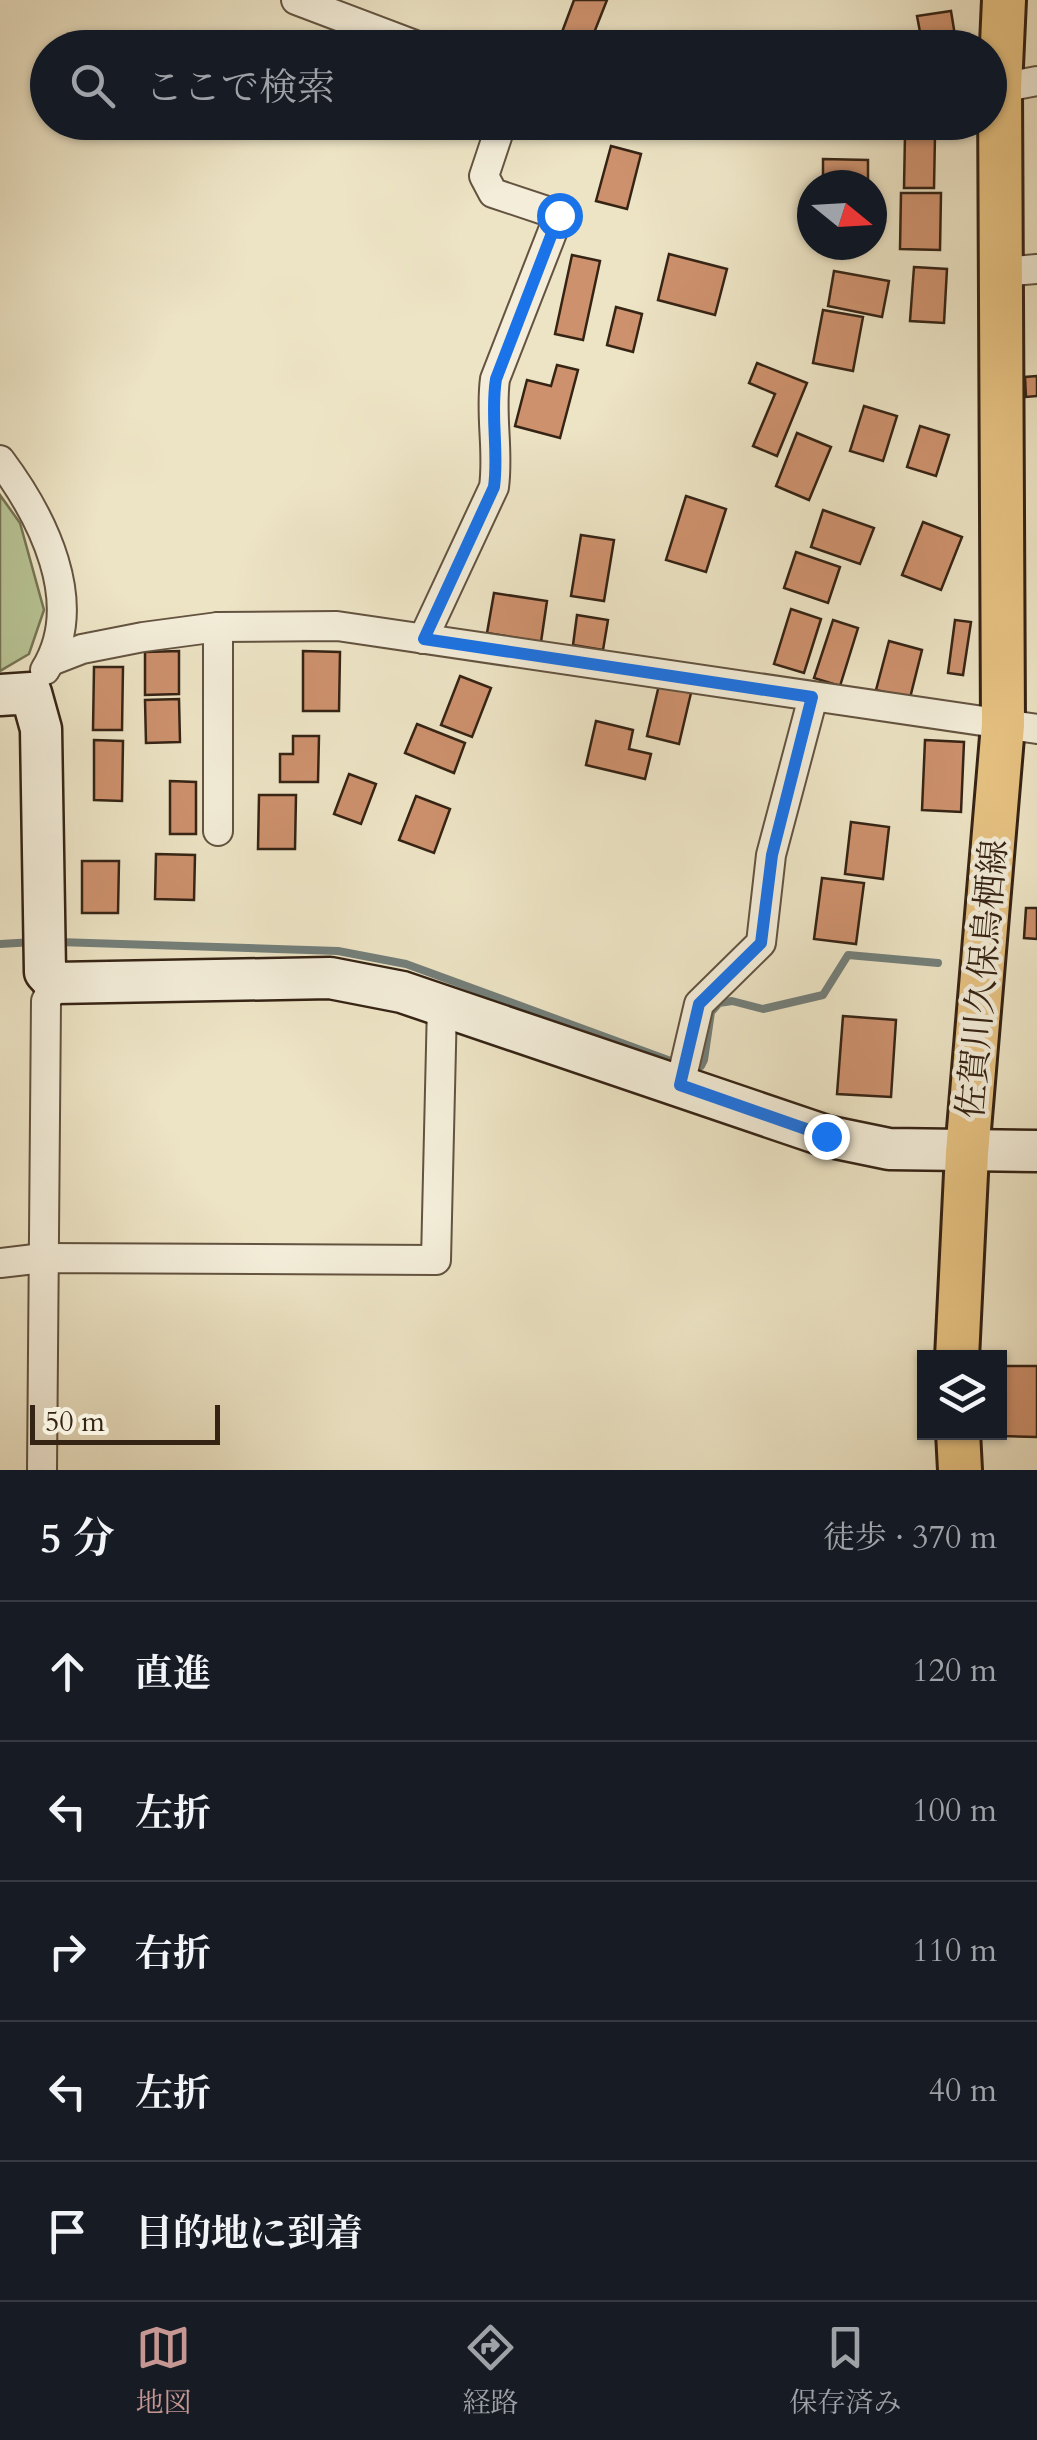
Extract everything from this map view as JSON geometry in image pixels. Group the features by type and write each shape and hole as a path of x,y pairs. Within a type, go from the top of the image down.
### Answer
{"main road":[{"name":"佐賀川久保鳥栖線","path":"1004,0 1006,30"},
{"name":"佐賀川久保鳥栖線","path":"957,1350 967,1152 1020,727 1019,270 1007,52"},
{"path":"958,1440 960,1470"}],"street":[{"path":"296,0 375,30"},
{"path":"424,639 494,487 498,462 492,399 496,379 559,215 493,194 484,176 496,140"},
{"path":"0,460 27,496 52,553 62,608 59,640 27,683"},
{"path":"27,683 82,650 143,637 218,627 337,626 1020,727"},
{"path":"218,627 218,831"},
{"path":"27,683 41,728 48,956 42,1470"},
{"path":"683,1071 699,1004 761,943 772,855 812,697"},
{"path":"48,956 330,978 402,992 683,1071 826,1136 889,1149 1037,1151"},
{"path":"0,1263 43,1258 436,1260 442,1005"}],"green space":[{"path":"0,495 20,523 44,610 29,654 0,671"}],"building":[{"path":"574,0 607,0 595,30 563,30"},
{"path":"951,11 954,30 920,30 917,16"},
{"path":"905,140 935,140 934,188 904,188"},
{"path":"611,146 641,154 627,209 596,201"},
{"path":"823,159 868,160 868,170 823,170"},
{"path":"901,193 941,193 940,250 900,249"},
{"path":"669,254 727,269 715,315 658,300"},
{"path":"572,255 600,261 583,340 555,334"},
{"path":"914,267 947,269 944,323 910,321"},
{"path":"834,271 889,281 882,317 828,306"},
{"path":"616,307 642,314 633,352 607,345"},
{"path":"823,310 863,317 853,371 813,363"},
{"path":"757,363 807,383 777,456 753,446 775,394 749,383"},
{"path":"557,365 578,370 560,438 515,426 527,380 551,386"},
{"path":"1037,376 1037,396 1026,397 1025,377"},
{"path":"864,406 897,416 883,461 850,451"},
{"path":"920,426 949,435 936,476 907,467"},
{"path":"797,433 831,447 809,500 776,486"},
{"path":"686,496 726,509 706,572 666,560"},
{"path":"823,510 874,528 860,564 811,547"},
{"path":"923,522 962,537 941,590 902,575"},
{"path":"581,535 614,540 604,601 571,596"},
{"path":"796,552 840,567 828,603 784,588"},
{"path":"494,593 547,601 541,642 487,633"},
{"path":"791,609 821,619 804,673 774,664"},
{"path":"577,615 608,620 603,650 573,645"},
{"path":"833,620 858,628 840,686 814,678"},
{"path":"955,620 971,622 963,675 948,673"},
{"path":"889,641 922,650 910,698 876,690"},
{"path":"179,651 179,694 145,695 145,652"},
{"path":"303,651 340,652 339,711 303,711"},
{"path":"94,667 123,667 122,730 93,730"},
{"path":"460,676 491,688 472,737 441,725"},
{"path":"659,685 691,693 679,744 647,736"},
{"path":"179,699 180,742 146,743 145,700"},
{"path":"596,721 633,730 629,749 651,754 645,779 586,765"},
{"path":"417,724 465,743 454,773 405,753"},
{"path":"293,736 319,736 318,782 280,782 280,754 293,754"},
{"path":"94,740 123,741 122,801 94,800"},
{"path":"925,740 964,742 961,812 922,810"},
{"path":"349,774 376,784 361,824 334,814"},
{"path":"170,781 196,782 196,834 170,834"},
{"path":"259,795 296,795 295,849 258,849"},
{"path":"416,796 450,809 434,853 399,840"},
{"path":"851,822 889,827 883,879 845,874"},
{"path":"156,854 195,855 194,900 155,899"},
{"path":"82,861 119,861 118,913 82,913"},
{"path":"822,878 864,883 856,944 814,939"},
{"path":"1026,908 1037,908 1037,939 1024,938"},
{"path":"843,1016 896,1020 891,1097 837,1094"},
{"path":"1007,1366 1037,1366 1037,1437 1007,1436"}],"waterway":[{"path":"0,944 34,942"},
{"path":"58,942 338,951 406,964 679,1064"},
{"path":"693,1069 704,1060 711,1012 719,1003 732,1001 763,1009 823,995 848,955 938,963"}],"route":[{"path":"559,215 496,379 492,399 498,462 494,487 424,639 812,697 772,855 761,943 699,1004 680,1085 826,1136"}]}
